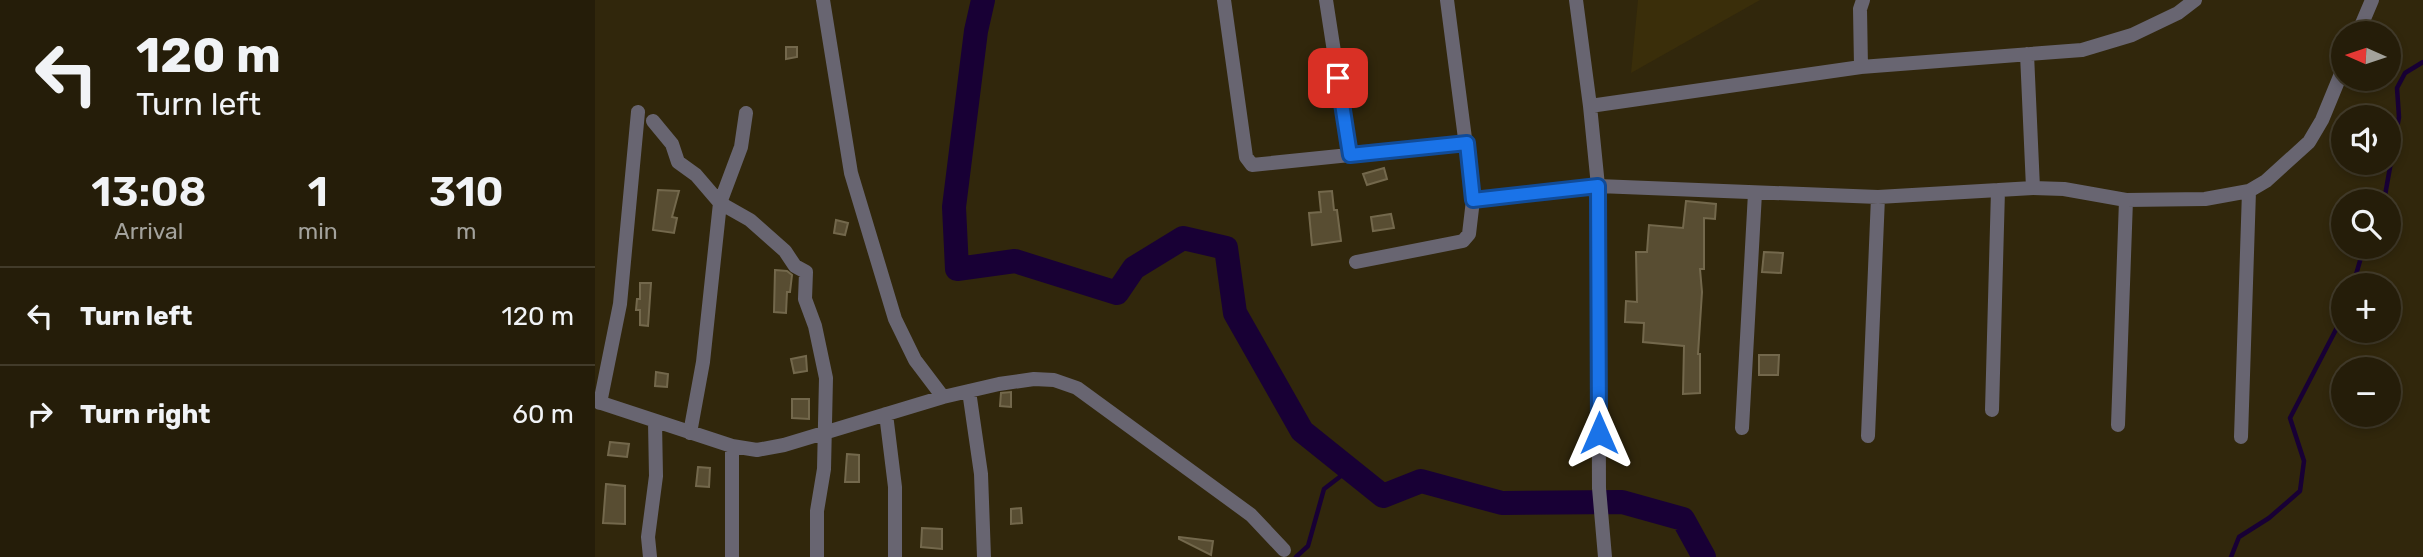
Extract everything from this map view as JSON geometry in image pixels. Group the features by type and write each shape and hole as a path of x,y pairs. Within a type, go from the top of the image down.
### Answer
{"street":[{"path":"823,0 851,173 895,319 915,360 943,397"},
{"path":"1224,0 1249,163 1257,166 1467,143"},
{"path":"1327,0 1350,155"},
{"path":"1356,262 1463,241 1469,234 1473,200 1447,0"},
{"path":"1576,0 1598,186 1599,488 1605,557"},
{"path":"1861,67 1860,9 1863,0"},
{"path":"1590,106 1861,67 2082,50 2132,35 2178,13 2195,0"},
{"path":"2363,21 2372,0"},
{"path":"2028,54 2033,188"},
{"path":"1473,200 1598,186 1878,197 2033,188 2064,189 2126,200 2205,199 2249,191 2266,181 2309,142 2334,91"},
{"path":"638,112 620,304 597,402 732,446 757,450 784,445 943,397 999,384 1034,379 1054,380 1077,388 1251,515 1285,550"},
{"path":"690,433 703,362 720,203 741,147 746,113"},
{"path":"653,121 672,144 678,162 697,175 720,203 750,220 785,251 795,266 806,272 804,299 815,326 826,378 824,469 817,511 817,557"},
{"path":"1992,410 1998,190"},
{"path":"2241,437 2249,191"},
{"path":"1742,428 1755,193"},
{"path":"1868,436 1878,197"},
{"path":"2118,425 2126,200"},
{"path":"969,391 981,474 985,557"},
{"path":"886,414 895,486 895,557"},
{"path":"650,557 648,537 656,477 655,422"},
{"path":"732,446 733,557"}],"shaded area":[{"path":"1638,0 1760,0 1631,73"}],"building":[{"path":"786,47 797,47 797,57 786,59"},
{"path":"1384,168 1387,179 1367,185 1363,174"},
{"path":"658,190 679,191 672,217 677,218 674,233 653,230"},
{"path":"1332,191 1341,241 1312,245 1309,213 1321,212 1319,192"},
{"path":"1686,201 1716,204 1715,219 1704,218 1704,269 1700,269 1702,292 1698,354 1700,393 1683,394 1684,346 1643,342 1644,323 1625,322 1626,301 1637,302 1636,252 1647,252 1649,225 1683,228"},
{"path":"1391,214 1394,228 1373,231 1371,217"},
{"path":"836,220 848,223 845,235 834,233"},
{"path":"1764,252 1783,253 1781,273 1762,272"},
{"path":"775,270 787,271 792,275 790,292 787,292 786,313 774,312"},
{"path":"640,283 651,283 648,326 640,325 640,310 636,310 637,299 640,299"},
{"path":"1759,355 1779,355 1778,375 1759,375"},
{"path":"806,356 807,371 794,373 791,359"},
{"path":"656,372 668,374 667,387 655,386"},
{"path":"1011,392 1011,407 1000,406 1001,393"},
{"path":"792,399 809,399 809,419 792,418"},
{"path":"610,442 629,444 627,457 608,455"},
{"path":"847,454 859,455 859,482 845,482"},
{"path":"698,467 710,468 709,487 696,486"},
{"path":"606,484 625,486 625,524 603,523"},
{"path":"1021,508 1022,523 1011,524 1011,509"},
{"path":"922,528 942,529 942,549 921,547"},
{"path":"1179,539 1213,541 1211,555"}],"waterway":[{"path":"983,0 976,31 954,207 957,269 1015,261 1117,293 1134,268 1183,238 1226,248 1235,313 1302,431 1383,496 1421,481 1502,503 1622,502 1683,519 1704,557"},
{"path":"2386,189 2399,117 2397,88 2405,73 2423,62"},
{"path":"2356,273 2361,259"},
{"path":"2231,557 2239,537 2269,518 2300,491 2304,461 2290,418 2331,339"},
{"path":"1296,557 1308,546 1324,489 1350,469"}],"route":[{"path":"1338,78 1350,155 1467,143 1473,200 1598,186 1599,433"}]}
